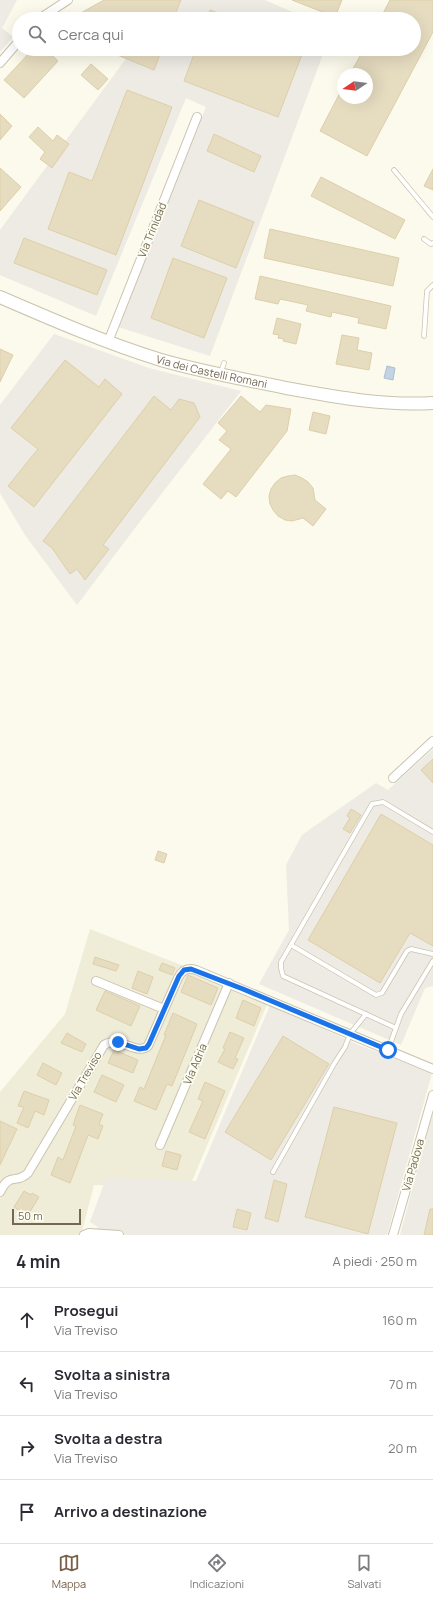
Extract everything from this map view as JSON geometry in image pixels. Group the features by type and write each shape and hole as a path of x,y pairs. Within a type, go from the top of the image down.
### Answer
{"main road":[{"name":"Via dei Castelli Romani","path":"0,297 108,342 165,361 220,375 349,400 393,404 433,404"}],"street":[{"path":"50,12 68,0"},
{"path":"0,64 12,49"},
{"name":"Via Trinidad","path":"108,342 197,117"},
{"path":"393,778 433,741"},
{"name":"Via Treviso","path":"0,1192 9,1179 21,1178 28,1174 102,1047 108,1042 115,1042 139,1049 146,1048 178,978 184,970 196,970 229,983 433,1069"},
{"path":"96,981 164,1009"},
{"name":"Via Adria","path":"160,1145 229,983"},
{"name":"Via Padova","path":"393,1235 433,1095"},
{"path":"84,1235 89,1233 119,1235"}],"lane":[{"path":"394,170 433,217"},
{"path":"424,239 431,244 433,243"},
{"path":"424,336 427,291 433,285"},
{"path":"220,375 224,363"},
{"path":"396,1028 283,976 281,962 372,804 383,802 433,832"},
{"path":"291,945 376,996 382,993 407,951 411,949 433,954"},
{"path":"388,1050 406,1003 433,961"},
{"path":"273,1172 334,1064 346,1047 350,1034 366,1014"}],"shaded area":[{"path":"0,0 17,0 2,28 12,36 12,38 0,52"},
{"path":"169,0 265,0 292,12 160,12"},
{"path":"128,56 322,56 210,356 118,327 206,107 186,98 96,316 0,275 0,230"},
{"path":"54,334 149,368 241,391 77,605 25,535 0,493 0,405"},
{"path":"433,749 433,986 425,988 401,1045 259,984 289,930 286,865 302,835 376,783 388,790"},
{"path":"90,929 269,1000 189,1188 94,1185 81,1235 0,1235 0,1092 65,1014"},
{"path":"270,1005 359,1045 432,1073 387,1235 93,1235 98,1227 90,1222 106,1178 196,1181"},
{"path":"433,1114 433,1235 400,1235 417,1171"}],"water":[{"path":"387,366 395,368 393,380 384,378"}],"building":[{"path":"104,0 181,0 176,12 83,12"},
{"path":"292,0 342,0 337,12 322,12"},
{"path":"390,0 433,0 433,32 421,55 421,12 384,12"},
{"path":"26,56 53,56 58,61 24,98 4,80"},
{"path":"120,56 159,56 154,70"},
{"path":"193,56 301,56 278,117 184,81"},
{"path":"360,56 420,56 367,156 320,131 337,98 337,104 373,104 373,68 353,68"},
{"path":"91,64 108,79 98,90 81,75"},
{"path":"127,90 172,107 116,255 48,229 69,172 92,181"},
{"path":"0,114 12,126 0,140"},
{"path":"38,127 53,141 57,135 69,144 52,168 40,159 45,152 29,137"},
{"path":"214,134 261,156 254,172 207,151"},
{"path":"0,168 21,187 0,211"},
{"path":"433,169 433,190 424,186"},
{"path":"321,177 405,220 395,239 311,196"},
{"path":"199,200 254,222 236,268 181,246"},
{"path":"270,229 399,258 393,286 264,258"},
{"path":"24,238 107,270 97,295 14,263"},
{"path":"173,258 227,278 204,338 151,318"},
{"path":"260,276 391,306 386,329 358,323 359,318 332,312 331,317 306,311 308,305 280,299 278,304 255,299"},
{"path":"277,318 301,324 296,344 283,341 284,339 278,338 279,335 273,334"},
{"path":"342,335 359,338 357,350 372,353 369,370 336,364"},
{"path":"0,349 13,355 0,382"},
{"path":"65,360 99,387 105,379 122,394 34,507 8,486 38,449 11,428"},
{"path":"154,396 171,410 179,399 194,403 200,417 103,545 109,549 85,580 77,569 70,574 52,548 43,541"},
{"path":"241,396 260,412 266,405 291,409 287,431 236,497 228,491 221,499 203,484 231,449 219,440 227,431 218,423"},
{"path":"313,412 330,416 326,434 309,430"},
{"path":"295,475 308,482 313,488 315,500 326,509 313,526 303,518 292,521 285,520 278,516 270,504 269,496 275,483 281,478"},
{"path":"433,759 433,783 421,770"},
{"path":"351,809 361,815 350,833 343,829 350,818 347,816"},
{"path":"381,814 433,845 433,946 410,933 380,983 308,940"},
{"path":"158,851 167,854 164,863 155,860"},
{"path":"95,957 119,965 116,971 93,964"},
{"path":"162,963 175,968 172,975 159,970"},
{"path":"138,971 153,977 147,994 132,988"},
{"path":"188,975 218,988 211,1005 181,992"},
{"path":"105,991 140,1006 131,1026 96,1010"},
{"path":"243,1000 261,1008 254,1026 236,1018"},
{"path":"173,1013 197,1024 172,1086 167,1084 156,1110 134,1101 140,1087 144,1089 166,1035 164,1035"},
{"path":"230,1032 244,1038 235,1058 238,1059 233,1069 218,1062 225,1049 223,1048"},
{"path":"67,1033 86,1044 82,1052 61,1043"},
{"path":"283,1036 329,1064 271,1160 225,1132"},
{"path":"114,1050 138,1060 133,1073 108,1063"},
{"path":"43,1063 62,1073 56,1085 37,1075"},
{"path":"102,1075 124,1085 116,1102 94,1092"},
{"path":"205,1082 225,1091 205,1139 189,1132 203,1101 198,1099"},
{"path":"24,1091 49,1100 44,1115 35,1111 28,1128 17,1123 24,1107 18,1106"},
{"path":"80,1105 103,1114 99,1124 103,1126 98,1139 88,1135 70,1183 51,1175 58,1157 63,1160 76,1126 73,1125"},
{"path":"334,1107 397,1123 368,1234 305,1217"},
{"path":"0,1121 17,1129 0,1165"},
{"path":"166,1151 181,1155 177,1170 162,1166"},
{"path":"274,1180 287,1184 278,1222 265,1218"},
{"path":"24,1191 39,1197 26,1218 19,1214 20,1211 14,1207"},
{"path":"237,1209 251,1213 247,1230 233,1227"},
{"path":"430,1209 433,1209 433,1235 424,1235"}],"route":[{"path":"118,1042 139,1049 146,1048 179,976 184,970 191,969 243,989 388,1050"}]}
